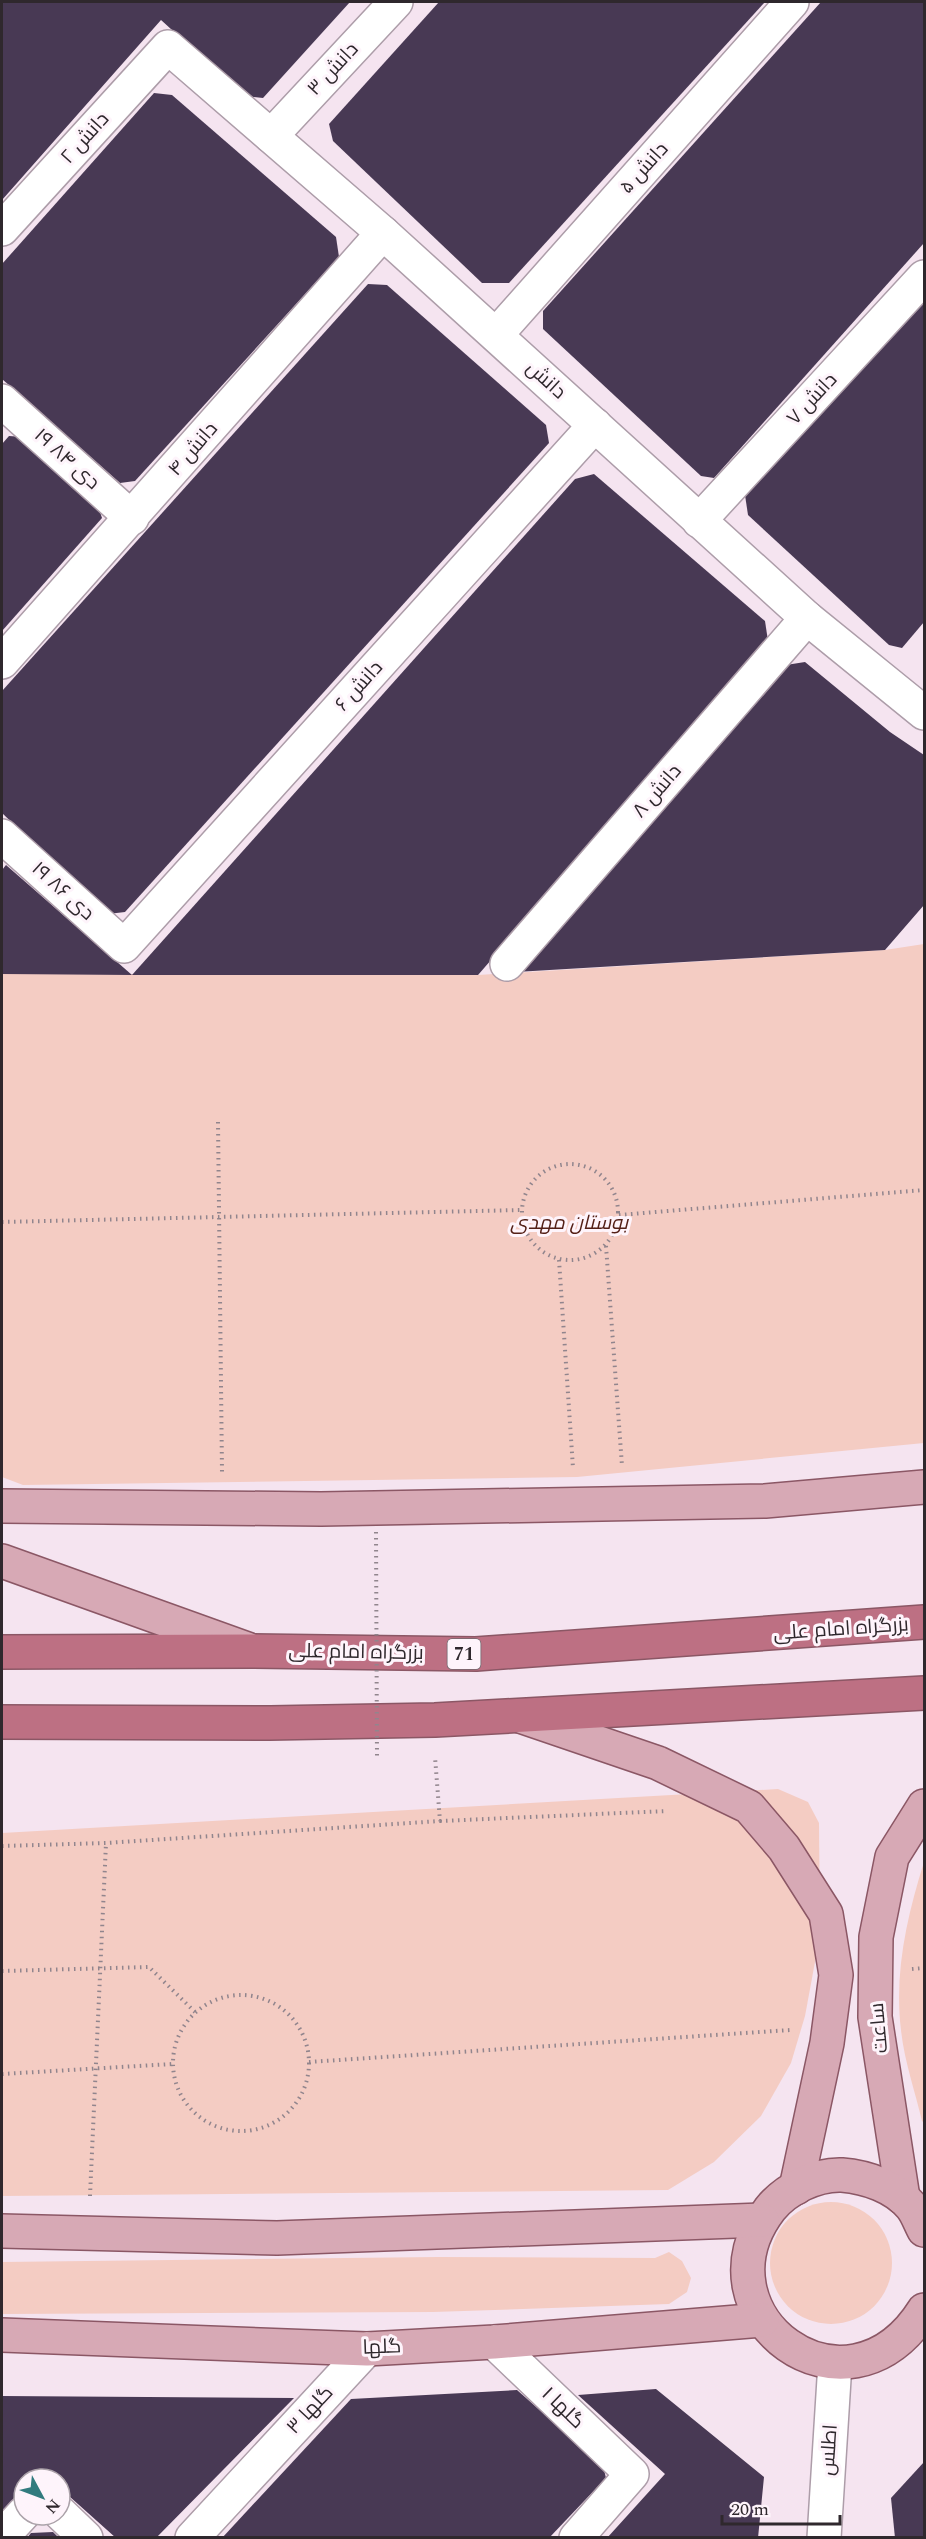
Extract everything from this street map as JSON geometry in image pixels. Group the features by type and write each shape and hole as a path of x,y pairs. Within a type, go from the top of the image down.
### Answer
{"highway":[{"name":"بزرگراه امام علی","path":"2,1652 252,1651 477,1654 924,1622"},
{"path":"2,1722 270,1724 520,1716 924,1693"}],"main road":[{"path":"2,1506 321,1509 765,1501 924,1487"},
{"path":"2,1561 252,1651"},
{"path":"520,1716 658,1762 749,1807 784,1848 826,1914 836,1975 829,2028 795,2188"},
{"name":"ساعت","path":"916,2211 875,2017 876,1937 892,1857 924,1806"},
{"path":"916,2211 884,2186 873,2182 840,2175 817,2179 795,2188 777,2202 762,2220 751,2244 748,2270 751,2296 762,2320 776,2337 793,2350 813,2358 835,2363 863,2361 889,2349 920,2324"},
{"path":"2,2231 277,2238 762,2220"},
{"name":"گلها","path":"2,2335 367,2349 494,2342 762,2320"}],"street":[{"name":"دانش ۳","path":"271,136 396,2"},
{"name":"دانش ۵","path":"496,335 792,2"},
{"name":"دانش","path":"168,47 383,233 807,618 924,713"},
{"name":"۲ دانش","path":"2,229 168,47"},
{"name":"دانش ۴","path":"2,662 383,233"},
{"name":"دانش ۷","path":"699,521 924,277"},
{"name":"۱۹ دی ۸۴","path":"5,410 132,518"},
{"name":"۶ دانش","path":"124,946 595,425"},
{"name":"دانش ۸","path":"507,964 807,618"},
{"name":"۱۹ دی ۸۶","path":"2,836 124,946"},
{"name":"گلها ۱","path":"494,2342 632,2474 576,2538"},
{"name":"گلها ۳","path":"192,2538 367,2349"},
{"name":"اطلس","path":"824,2538 835,2363"},
{"path":"72,2525 86,2538"}],"path":[{"path":"218,1122 217,1217 222,1508"},
{"path":"565,1164 582,1164 597,1172 609,1183 617,1198 619,1215 615,1231 606,1245 592,1256 576,1261 559,1260 544,1253 531,1241 523,1226 521,1210 525,1193 535,1179 548,1169 565,1164"},
{"path":"619,1215 924,1190"},
{"path":"2,1221 521,1210"},
{"path":"606,1245 625,1503"},
{"path":"559,1260 575,1504"},
{"path":"376,1532 377,1758"},
{"path":"434,1750 440,1821"},
{"path":"2,1846 106,1843 440,1821 678,1810"},
{"path":"89,2233 106,1843"},
{"path":"2,1971 149,1967 195,2012"},
{"path":"230,1995 249,1995 268,2000 285,2010 298,2025 306,2042 309,2062 306,2081 299,2099 286,2114 270,2124 251,2131 232,2131 213,2125 196,2115 184,2101 175,2083 172,2064 175,2045 182,2027 195,2012 212,2001 230,1995"},
{"path":"309,2062 829,2028"},
{"path":"2,2074 172,2064"}],"green space":[{"name":"بوستان مهدی","path":"924,944 924,1443 577,1477 23,1485 2,1477 2,974 478,975 885,950"},
{"path":"778,1789 808,1802 819,1823 820,1935 805,2016 791,2063 761,2116 714,2162 668,2190 2,2196 2,1833"},
{"path":"924,1862 924,2123 902,2041 899,1987 907,1924"},
{"path":"831,2202 854,2207 865,2212 874,2220 882,2229 887,2240 892,2263 887,2286 882,2297 874,2306 865,2314 854,2319 831,2324 808,2319 797,2314 788,2306 780,2297 775,2286 770,2263 775,2240 780,2229 788,2220 797,2212 808,2207"},
{"path":"669,2252 682,2261 691,2278 687,2292 669,2304 433,2312 2,2314 2,2262 438,2257 655,2258"}],"building":[{"path":"2,2 350,2 263,98 245,96 161,20 2,200"},
{"path":"439,2 765,2 509,283 482,283 333,141 329,124"},
{"path":"821,2 924,2 924,243 714,478 701,476 543,329 543,311"},
{"path":"154,93 172,95 336,237 339,257 135,481 120,483 2,379 2,264"},
{"path":"368,284 387,285 546,425 549,443 125,912 108,914 2,813 2,691"},
{"path":"924,298 924,622 902,648 889,645 748,515 745,495"},
{"path":"9,436 23,437 97,503 102,518 2,631 2,444"},
{"path":"594,474 765,621 768,641 478,975 132,975 575,479"},
{"path":"805,662 890,732 924,755 924,905 885,950 516,972 786,665"},
{"path":"6,865 132,975 2,974 2,870"},
{"path":"656,2389 764,2477 758,2538 607,2538 665,2474 578,2395"},
{"path":"517,2390 603,2466 606,2478 549,2538 222,2538 351,2399"},
{"path":"2,2396 294,2398 156,2538 116,2538 72,2499 72,2467 12,2467 12,2508 2,2518"},
{"path":"924,2462 924,2538 895,2538 891,2498"},
{"path":"53,2532 59,2538 27,2538 31,2533"}]}
